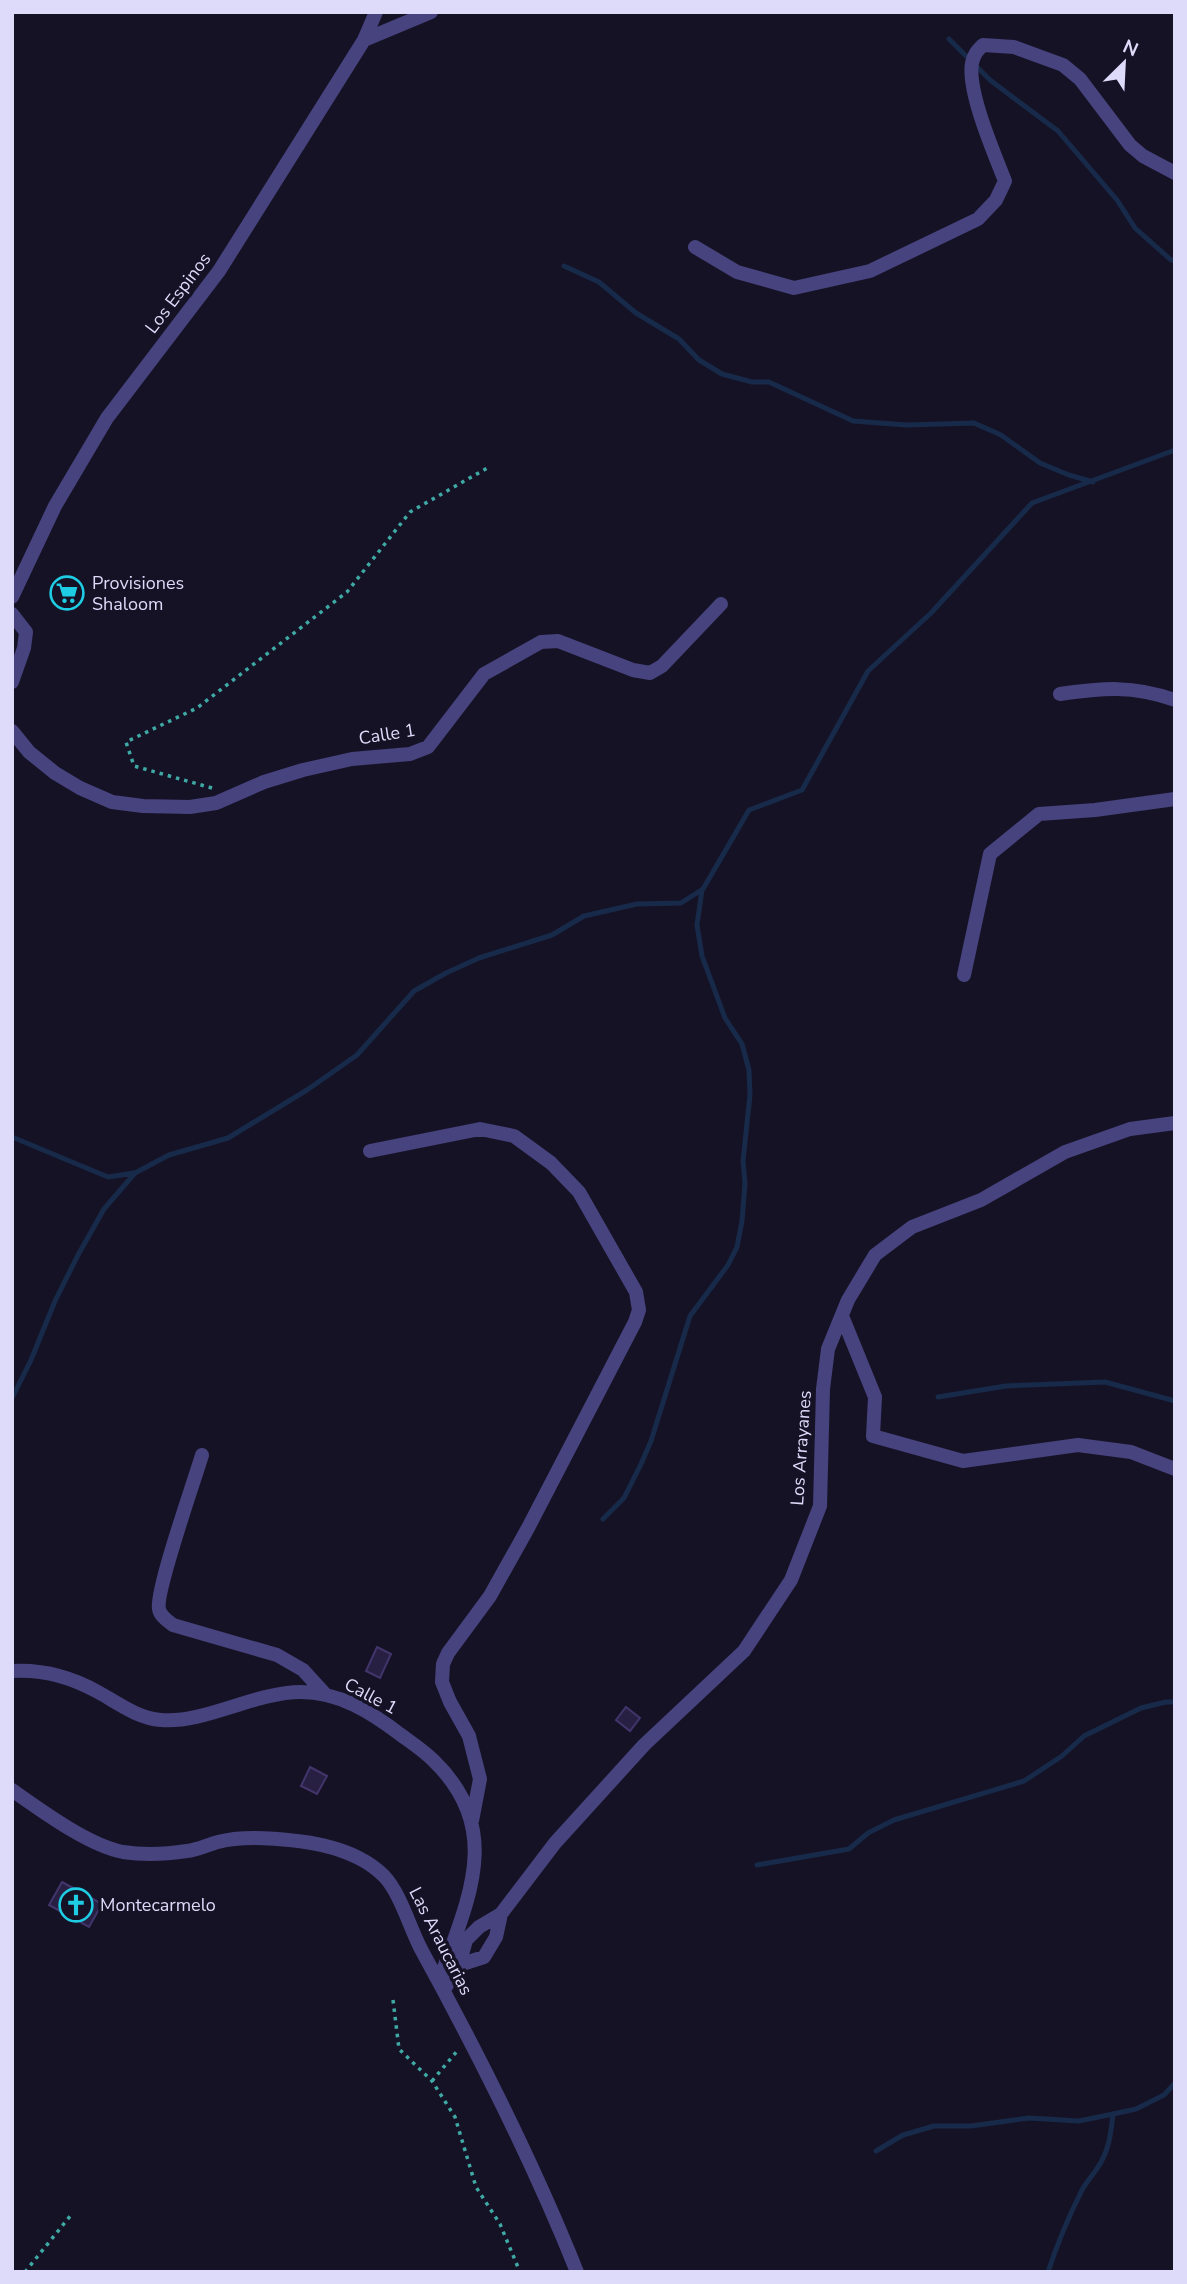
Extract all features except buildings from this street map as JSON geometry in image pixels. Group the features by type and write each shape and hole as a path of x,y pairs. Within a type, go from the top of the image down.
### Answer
{"street":[{"name":"Los Espinos","path":"12,597 55,506 107,418 219,271 364,40 376,12"},
{"path":"364,40 431,12"},
{"path":"695,247 737,272 794,288 870,271 978,219 996,200 1005,181 973,87 971,66 975,53 984,44 1014,47 1063,65 1080,79 1130,145 1143,156 1175,173"},
{"name":"Calle 1","path":"12,731 29,752 55,774 112,802 190,807 216,803 264,782 303,770 352,759 410,754 428,747 484,674 541,642 558,641 633,670 650,673 662,666 721,604"},
{"path":"12,614 26,632 24,648 12,682"},
{"path":"1060,694 1108,687 1157,694 1175,700"},
{"path":"964,975 990,854 1039,814 1095,810 1175,799"},
{"name":"Los Arrayanes","path":"441,1986 459,1965 466,1940 478,1927 501,1914 555,1843 644,1745 744,1651 791,1580 820,1506 823,1389 828,1349 848,1300 875,1255 912,1227 981,1200 1065,1152 1130,1129 1175,1123"},
{"path":"370,1151 480,1129 514,1136 551,1163 579,1192 636,1292 639,1310 528,1528 490,1596 448,1653 443,1664 442,1682 469,1736 480,1779 472,1821"},
{"path":"842,1316 875,1397 873,1436 963,1461 1078,1446 1131,1452 1175,1469"},
{"path":"202,1455 162,1586 159,1609 163,1617 173,1625 277,1655 303,1671 324,1693"},
{"name":"Calle 1","path":"12,1671 58,1674 97,1691 133,1712 161,1720 190,1718 258,1699 296,1692 324,1693 359,1707 397,1732 434,1761 457,1790 472,1821 476,1859 469,1896 441,1986"},
{"name":"Las Araucarias","path":"12,1790 55,1819 122,1852 190,1851 220,1841 253,1838 328,1845 364,1862 383,1875 397,1893 409,1927 470,2040 577,2272"},
{"name":"Los Arrayanes","path":"459,1965 484,1956 496,1937 501,1914"}],"path":[{"path":"212,788 134,766 126,743 208,700 347,592 410,512 489,467"},
{"path":"393,2000 399,2049 432,2081 455,2117 476,2187 500,2224 520,2272"},
{"path":"432,2081 455,2052 470,2040"},
{"path":"25,2272 71,2215"}],"waterway":[{"path":"949,39 990,80 1058,131 1117,200 1135,228 1171,260 1175,260"},
{"path":"564,266 599,282 636,313 679,339 699,360 722,374 752,382 769,382 853,421 907,425 974,423 1001,435 1040,463 1093,482"},
{"path":"12,1398 78,1255 104,1209 135,1173 169,1155 228,1138 307,1090 357,1055 414,991 446,973 479,958 552,935 584,916 637,904 681,903 703,889 749,810 802,790 868,671 931,613 1032,503 1175,450"},
{"path":"603,1519 624,1498 641,1464 651,1441 690,1316 728,1265 737,1247 742,1221 745,1183 743,1161 750,1095 749,1070 742,1044 725,1018 702,956 697,925 702,890"},
{"path":"12,1137 108,1177 134,1173"},
{"path":"938,1397 1006,1386 1105,1382 1175,1401"},
{"path":"757,1865 849,1849 868,1833 894,1820 1024,1781 1062,1756 1084,1736 1141,1708 1175,1702"},
{"path":"876,2151 903,2135 934,2126 971,2126 1029,2118 1079,2121 1136,2109 1164,2095 1175,2083"},
{"path":"1048,2272 1077,2200 1105,2155 1113,2114"}],"place":[{"name":"Provisiones Shaloom","path":"67,593"},
{"name":"Montecarmelo","path":"76,1905"}]}
